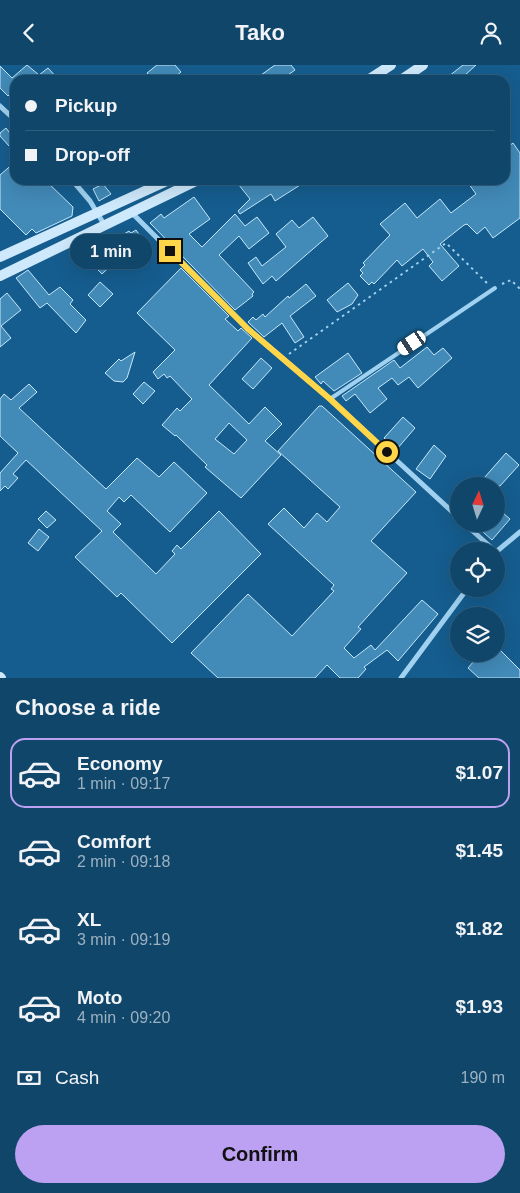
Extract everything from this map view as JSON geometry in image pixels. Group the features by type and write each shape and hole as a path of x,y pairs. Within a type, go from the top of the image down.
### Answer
{"main road":[{"path":"376,75 391,65"},
{"path":"408,75 423,65"},
{"path":"0,257 158,185"},
{"path":"0,276 188,185"}],"street":[{"path":"0,106 10,115"},
{"path":"76,185 90,201 105,226"},
{"path":"131,212 248,329 330,399 450,510"},
{"path":"505,544 520,532"},
{"path":"475,533 486,542"},
{"path":"401,678 461,597"}],"lane":[{"path":"330,399 495,288"}],"path":[{"path":"282,359 446,243 490,287 495,288 511,280 520,289"}],"building":[{"path":"27,65 39,75 15,75"},
{"path":"157,65 175,65 181,72 177,75 149,75 147,73"},
{"path":"275,65 291,65 295,70 288,75 261,75"},
{"path":"463,65 476,65 465,75 450,75"},
{"path":"0,66 10,76 10,94 8,96 0,88"},
{"path":"48,68 54,75 39,75"},
{"path":"6,128 10,133 9,146 0,136 0,133"},
{"path":"513,143 520,153 520,218 493,238 485,227 477,234 467,224 440,244 459,266 442,281 429,266 433,262 423,249 402,266 397,260 374,284 372,282 369,285 360,276 363,273 360,270 365,265 363,263 390,235 380,224 405,203 417,218 440,199 451,213 476,194 470,185 510,185 510,145"},
{"path":"10,166 10,185 50,185 73,207 72,216 36,233 32,229 26,235 0,209 0,175"},
{"path":"104,185 111,194 99,201 93,189"},
{"path":"239,185 300,185 275,201 271,194 240,214 238,211 250,199"},
{"path":"194,197 210,219 189,234 202,247 235,214 245,226 257,217 269,233 249,249 239,236 219,255 254,292 253,296 235,310 150,223 161,214 164,218"},
{"path":"313,217 328,236 276,281 272,276 263,284 248,263 256,257 262,266 286,247 276,234 292,220 299,228"},
{"path":"136,230 152,253 142,260 137,253 126,261 122,255 102,274 86,258 98,247 110,259 121,241 119,237 129,231 131,233"},
{"path":"181,268 229,316 225,319 238,331 241,328 252,338 209,385 249,424 265,407 282,424 265,441 281,455 241,498 205,467 207,465 176,435 162,425 177,408 180,411 192,399 170,376 167,378 164,374 158,379 153,372 175,350 137,313","holes":["229,423 247,440 234,454 215,439"]},
{"path":"28,270 49,295 60,287 73,300 70,304 86,320 76,333 47,303 40,308 16,278"},
{"path":"100,282 113,294 100,307 88,295"},
{"path":"348,283 358,295 352,304 337,312 327,300"},
{"path":"306,284 316,296 290,316 304,337 295,343 282,323 264,337 248,322 253,317 256,320 263,314 265,317 288,296 289,298"},
{"path":"7,293 21,310 1,326 11,338 0,347 0,299"},
{"path":"427,347 434,355 443,348 452,358 418,388 409,377 398,385 392,378 378,388 387,399 370,413 355,394 346,401 342,396 394,360 400,368"},
{"path":"135,352 127,378 123,382 114,381 105,373 119,359 121,361"},
{"path":"348,353 362,373 334,391 323,381 321,384 315,377"},
{"path":"261,358 272,368 253,389 242,379"},
{"path":"144,382 155,391 143,404 133,394"},
{"path":"29,384 37,392 19,408 106,489 137,458 159,477 174,462 207,493 170,532 131,495 124,502 119,497 107,511 121,524 113,532 156,574 175,554 172,551 177,545 181,549 219,511 261,554 172,643 121,593 117,597 75,557 102,531 26,460 13,474 18,478 8,489 5,486 0,491 0,473 18,453 0,436 0,399 4,394 11,400"},
{"path":"319,406 322,406 416,492 371,541 407,573 358,627 361,629 344,648 354,658 371,645 375,650 422,600 438,614 398,661 387,650 364,667 366,669 358,678 340,678 327,665 315,678 218,678 191,653 248,594 292,636 334,591 331,589 334,585 268,524 284,508 304,528 317,513 327,522 340,507 278,451"},
{"path":"403,417 415,428 397,449 384,438"},
{"path":"434,445 446,456 430,479 416,469"},
{"path":"506,453 519,465 505,480 505,477 485,477"},
{"path":"46,511 56,520 47,528 38,519"},
{"path":"505,515 510,519 505,525"},
{"path":"39,529 49,537 38,551 28,543"},
{"path":"484,533 498,533 492,540"},
{"path":"505,655 520,670 520,678 479,678 468,668 473,662 505,662"}],"route":[{"path":"170,251 248,329 330,399 387,452"}]}
